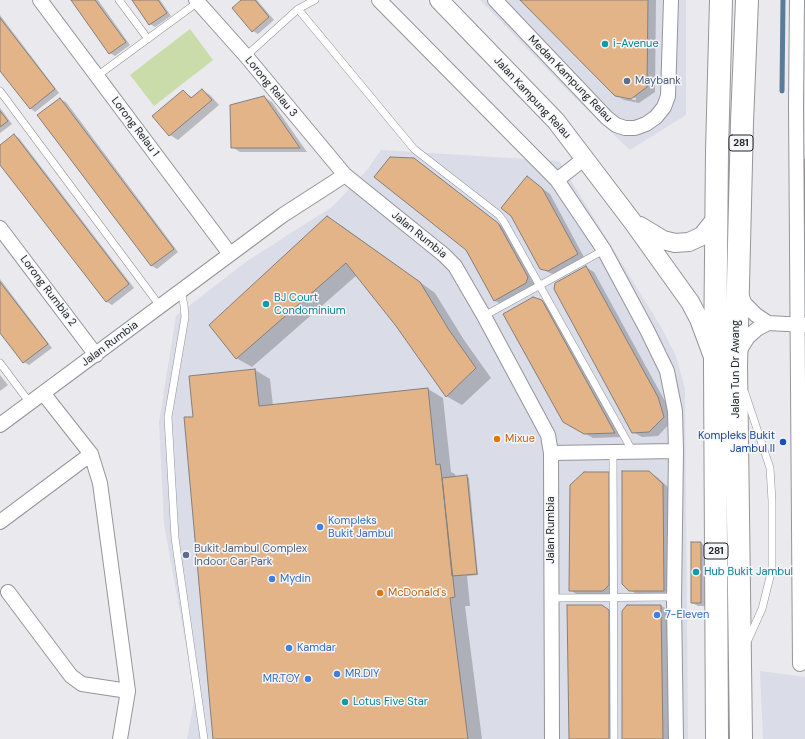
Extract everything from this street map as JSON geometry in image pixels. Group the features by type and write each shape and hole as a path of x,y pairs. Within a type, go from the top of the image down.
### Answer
{"main road":[{"name":"Jalan Tun Dr Awang","path":"721,0 717,151 718,216 740,662 741,739"},
{"name":"Jalan Tun Dr Awang","path":"717,739 725,365 737,285 747,0"}],"street":[{"name":"Lorong Relau 1","path":"40,0 230,254"},
{"path":"379,0 557,180 604,250 667,371 675,411 676,451 674,597 676,739"},
{"name":"Jalan Kampung Relau","path":"439,0 556,121 585,158 690,302 725,365"},
{"name":"Medan Kampung Relau","path":"495,0 607,118 616,125 625,128 635,128 646,124 656,117 664,107 668,96 672,0"},
{"path":"797,0 800,106 802,510 800,664"},
{"name":"Lorong Relau 3","path":"197,1 246,56 345,176"},
{"path":"557,180 585,158"},
{"name":"Jalan Rumbia","path":"0,425 283,215 345,176 444,255 454,266 484,316 548,435 551,453 552,739"},
{"name":"Jalan Kampung Relau","path":"632,221 662,240 682,243 689,242 702,236 718,216"},
{"name":"Lorong Rumbia 2","path":"0,228 96,355"},
{"path":"737,285 745,304 756,315 768,323 801,325"},
{"path":"725,365 741,348 748,336 768,323"},
{"path":"43,393 91,454 100,484 128,691 120,739"},
{"path":"551,453 676,451"},
{"path":"0,522 91,454"},
{"path":"8,592 71,676 82,684 128,691"}],"lane":[{"path":"119,0 148,39"},
{"path":"246,56 298,9 315,0"},
{"path":"97,76 197,1"},
{"path":"298,9 414,149 499,215 540,284 633,452"},
{"path":"0,91 160,306"},
{"path":"484,316 604,250"},
{"path":"181,291 185,317 168,417 175,538 204,739"},
{"path":"0,363 30,403"},
{"path":"725,365 770,468 772,501 772,569 762,609 750,633 740,662"},
{"path":"613,452 614,739"},
{"path":"552,598 674,597"}],"shaded area":[{"path":"480,0 686,0 686,115 630,150 575,98"},
{"name":"Kompleks Bukit Jambul","path":"381,150 559,161 661,327 676,356 685,389 688,739 187,739 195,696 164,524 159,422 176,316 247,261 332,207 367,170"},
{"path":"760,671 805,677 805,739 763,739"}],"green space":[{"path":"190,29 213,60 154,106 130,75"}],"building":[{"path":"71,0 95,0 126,42 109,54"},
{"path":"132,0 158,0 167,13 149,25"},
{"path":"241,0 255,0 269,17 252,32 232,8"},
{"name":"i-Avenue","path":"520,0 648,0 647,87 631,99 615,96"},
{"path":"0,18 55,89 30,109 0,71"},
{"path":"202,89 212,100 169,136 152,116 183,90 191,98"},
{"path":"264,96 300,148 231,148 230,105"},
{"path":"60,98 174,249 151,266 37,115"},
{"path":"0,111 8,121 0,127"},
{"path":"14,134 129,284 106,302 0,165 0,145"},
{"path":"390,157 414,158 498,223 528,277 526,283 494,301 466,250 374,177"},
{"path":"805,159 805,305 803,303"},
{"path":"527,176 542,188 578,254 548,271 540,269 511,216 501,208"},
{"name":"BJ Court Condominium","path":"327,216 420,282 449,330 476,368 446,397 396,326 346,263 236,359 209,325"},
{"path":"586,266 658,397 664,417 649,432 632,433 554,289 555,283"},
{"path":"0,282 48,344 23,363 0,333"},
{"path":"533,297 542,300 615,433 584,434 563,422 503,314"},
{"name":"Kompleks Bukit Jambul","path":"255,369 259,406 428,388 436,465 440,464 442,478 455,597 450,598 468,739 213,739 184,417 193,417 189,376"},
{"path":"622,471 649,471 663,484 664,591 629,591 622,584"},
{"path":"584,472 609,472 609,585 603,591 569,591 570,485"},
{"path":"467,475 477,574 452,576 442,478"},
{"name":"Hub Bukit Jambul","path":"691,542 701,542 701,603 691,603"},
{"path":"567,605 602,605 609,610 609,739 569,739"},
{"path":"627,605 661,605 663,739 622,739 622,611"}],"waterway":[{"path":"782,91 783,0"}],"place":[{"name":"i-Avenue","path":"605,44"},
{"name":"Maybank","path":"627,81"},
{"name":"BJ Court Condominium","path":"266,304"},
{"name":"Mixue","path":"497,439"},
{"name":"Kompleks Bukit Jambul II","path":"783,442"},
{"name":"Kompleks Bukit Jambul","path":"320,527"},
{"name":"Bukit Jambul Complex Indoor Car Park","path":"186,555"},
{"name":"Hub Bukit Jambul","path":"696,572"},
{"name":"Mydin","path":"272,579"},
{"name":"McDonald's","path":"380,593"},
{"name":"7-Eleven","path":"657,615"},
{"name":"Kamdar","path":"289,648"},
{"name":"MR.DIY","path":"337,674"},
{"name":"MR.TOY","path":"308,679"},
{"name":"Lotus Five Star","path":"345,702"}]}
